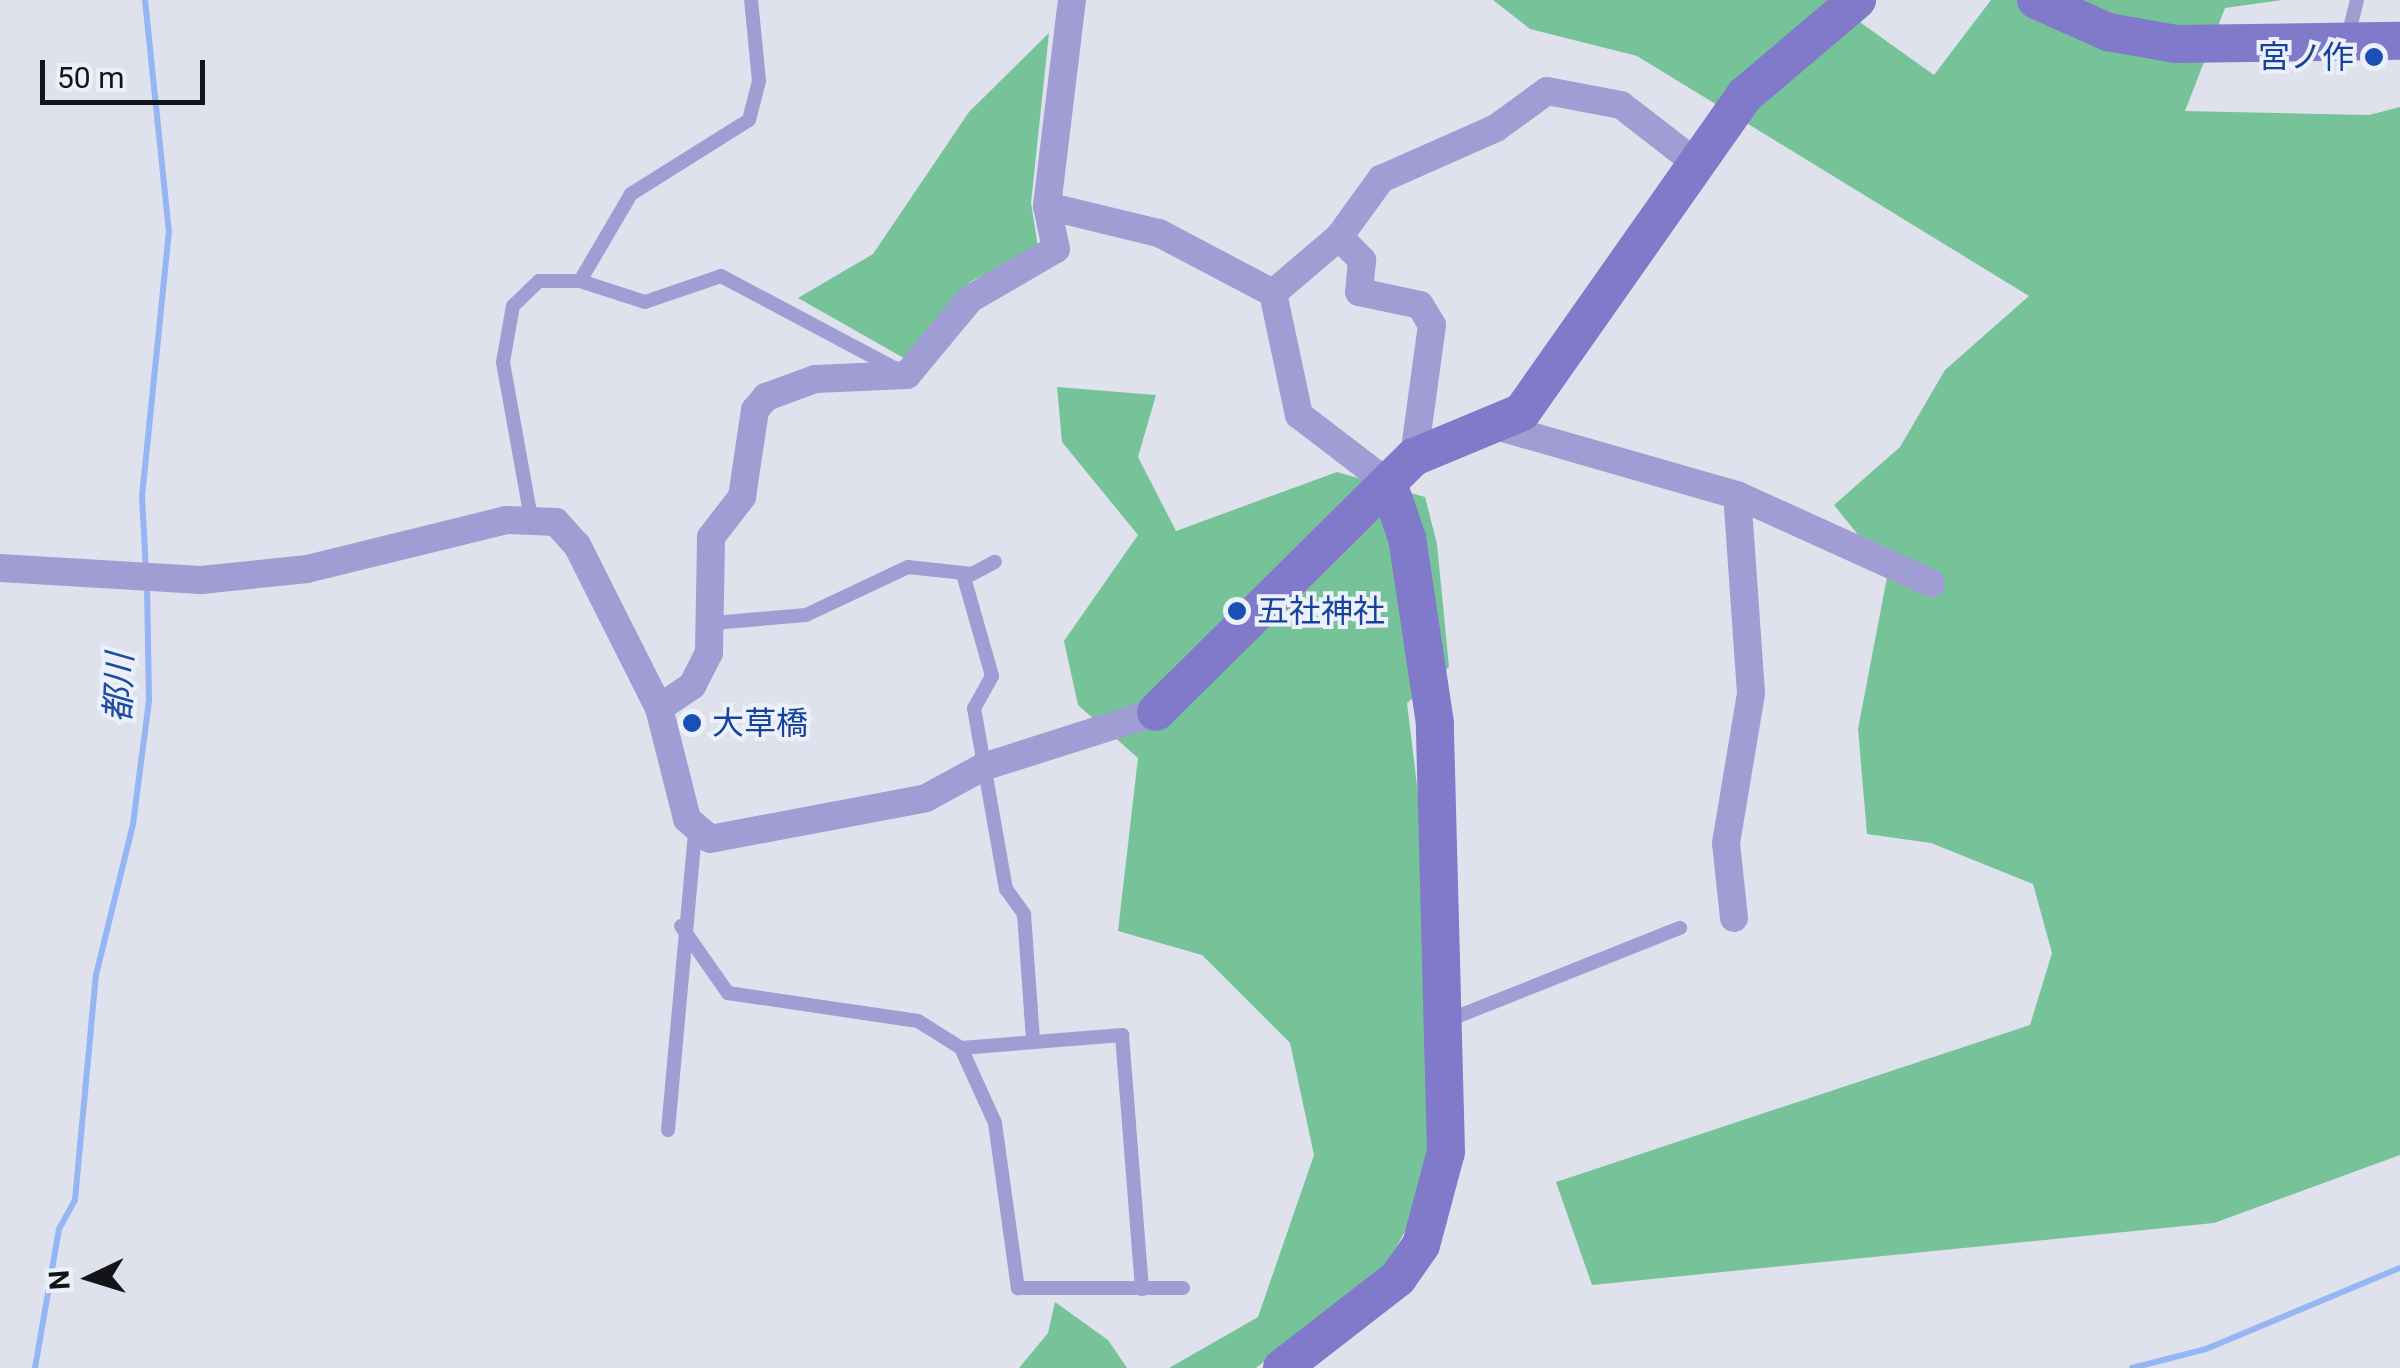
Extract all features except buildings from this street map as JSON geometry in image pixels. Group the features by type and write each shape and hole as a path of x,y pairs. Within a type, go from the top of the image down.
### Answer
{"street":[{"path":"660,708 702,671 714,623 712,537 742,497 755,410 815,379 906,375 970,300 1056,248 1047,206 1072,0"},
{"path":"0,568 201,580 307,569 532,518 556,522 577,546 660,708 680,806 695,832 738,839 889,806 983,767 1156,712 1401,470 1496,426 1542,390 1696,163 1786,52 1857,0"},
{"path":"2036,0 2142,39 2346,45 2400,41"},
{"path":"1273,294 1340,238 1381,179 1496,128 1547,91 1620,106 1696,163"},
{"path":"1047,206 1159,233 1273,294"},
{"path":"1282,1368 1398,1278 1421,1246 1446,1152 1435,723 1407,538 1401,470 1432,325 1420,305 1359,292 1362,260 1340,238"},
{"path":"1273,294 1287,396 1298,416 1401,470"},
{"path":"1496,426 1738,496 1931,582"},
{"path":"1734,918 1726,843 1751,693 1738,496"}],"lane":[{"path":"580,281 631,194 749,120 758,81 751,0"},
{"path":"2346,45 2357,0"},
{"path":"532,518 503,362 513,306 539,281 580,281 644,302 721,276 906,375"},
{"path":"714,623 806,615 908,567 963,574 996,562"},
{"path":"963,574 992,676 974,708 1006,889 1024,914 1032,1040"},
{"path":"668,1130 681,926 695,832"},
{"path":"681,926 728,992 918,1022 961,1048 996,1123 1018,1288 1183,1288"},
{"path":"1445,1021 1680,928"},
{"path":"961,1048 1122,1035 1142,1289"}],"green space":[{"path":"1493,0 1829,0 1934,75 1991,0 2282,0 2225,8 2185,111 2369,115 2400,107 2400,1155 2214,1223 1592,1285 1556,1182 2030,1025 2052,953 2033,884 1931,843 1867,834 1858,729 1888,572 1834,505 1900,447 1945,370 2029,296 1637,56 1530,29"},
{"path":"1049,33 1031,203 1038,247 970,282 909,361 798,298 873,254 969,112"},
{"path":"1057,387 1156,395 1138,457 1176,531 1337,472 1425,497 1437,544 1449,667 1407,703 1433,917 1430,1186 1388,1262 1256,1368 1169,1368 1258,1317 1314,1155 1290,1043 1202,955 1118,931 1138,758 1078,705 1064,641 1138,535 1062,442"},
{"path":"1055,1302 1108,1340 1127,1368 1019,1368 1048,1333"}],"waterway":[{"name":"都川","path":"145,0 169,231 142,497 146,571"},
{"name":"都川","path":"35,1368 59,1229 75,1200 96,975 133,824 149,700 147,583"},
{"path":"2132,1368 2206,1349 2400,1268"}],"place":[{"name":"宮ノ作","path":"2374,57"},
{"name":"五社神社","path":"1237,611"},
{"name":"大草橋","path":"692,723"}]}
